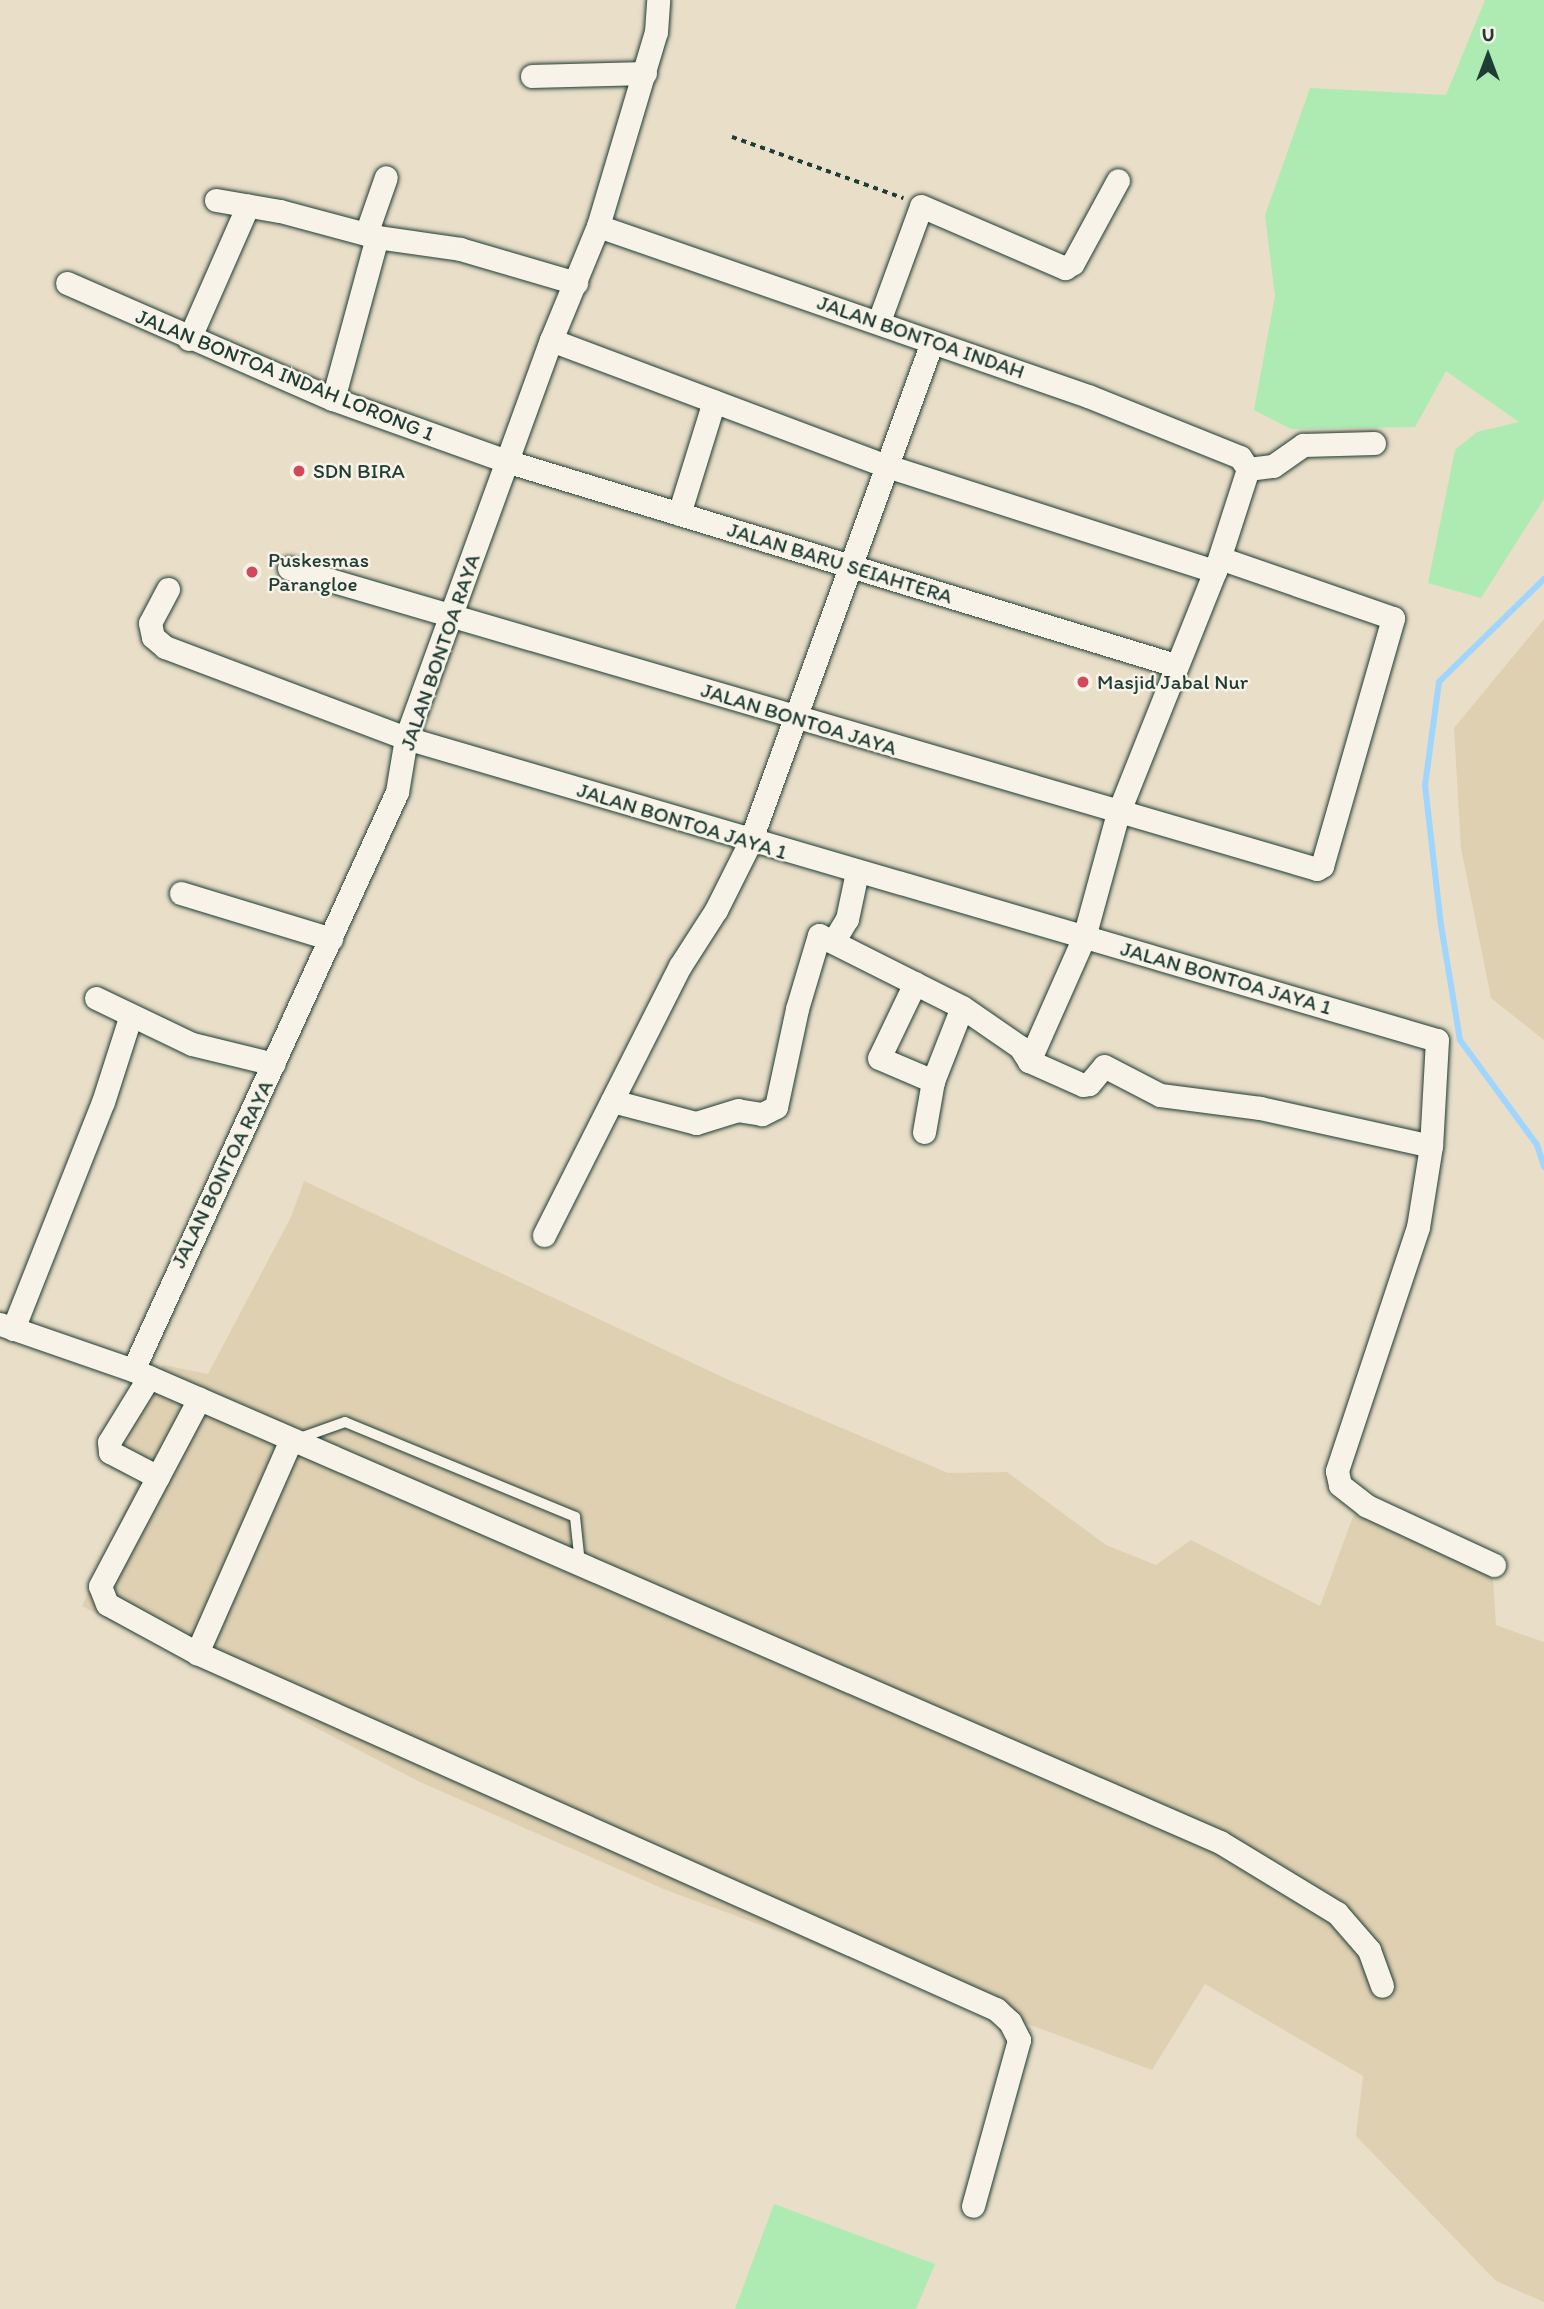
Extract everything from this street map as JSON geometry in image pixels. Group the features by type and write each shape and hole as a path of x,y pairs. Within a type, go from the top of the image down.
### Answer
{"street":[{"name":"JALAN BONTOA RAYA","path":"158,1477 110,1452 109,1442 141,1373 201,1213 274,1065 397,792 406,738 551,340 598,226 656,32 658,0"},
{"path":"532,76 645,73"},
{"path":"333,399 386,177"},
{"path":"879,321 920,206 1065,268 1073,263 1118,180"},
{"path":"216,200 248,205 372,236 460,249 576,283"},
{"path":"189,339 248,205"},
{"name":"JALAN BONTOA INDAH","path":"598,226 879,321 1088,396 1244,463"},
{"name":"JALAN BONTOA INDAH LORONG 1","path":"67,283 189,339 333,399 506,461"},
{"path":"551,340 887,466 1218,565"},
{"path":"544,1235 750,842 853,567 932,342"},
{"path":"679,514 714,401"},
{"path":"1029,1061 1084,937 1118,813 1175,665 1218,565 1244,463 1273,466 1303,445 1374,443"},
{"name":"JALAN BARU SEIAHTERA","path":"506,461 1175,665"},
{"name":"JALAN BONTOA JAYA","path":"289,568 453,614 1309,869 1322,866 1393,618 1218,565"},
{"name":"JALAN BONTOA JAYA 1","path":"168,589 150,623 153,637 165,647 406,738 750,842 1432,1036 1440,1047 1431,1146 1418,1227 1337,1471 1340,1485 1367,1506 1494,1565"},
{"path":"833,942 848,919 857,872"},
{"path":"181,893 331,939"},
{"path":"612,1101 696,1122 738,1110 762,1114 776,1107 797,1009 818,935 962,1007 1020,1047 1029,1061 1083,1085 1104,1066 1160,1096 1260,1108 1431,1146"},
{"path":"915,983 878,1058 933,1081"},
{"path":"96,998 192,1044 274,1065"},
{"path":"924,1132 933,1081 962,1007"},
{"path":"131,1015 103,1102 6,1327 141,1373 290,1442 1220,1842 1337,1913 1369,1950 1382,1986"},
{"path":"199,1399 100,1586 101,1595 107,1604 197,1653 996,2009 1010,2022 1019,2040 973,2206"},
{"path":"197,1653 290,1442"}],"lane":[{"path":"290,1442 345,1422 575,1517 580,1567"}],"path":[{"path":"732,137 875,185 920,206"}],"shaded area":[{"path":"1544,619 1544,1040 1491,998 1461,848 1454,728"},
{"path":"304,1181 731,1381 948,1473 1007,1472 1106,1545 1156,1565 1191,1540 1320,1606 1354,1514 1492,1565 1496,1625 1544,1642 1544,2302 1496,2281 1356,2136 1363,2076 1205,1984 1152,2070 666,1890 420,1782 82,1606 139,1480 110,1468 163,1365 208,1374 291,1217"}],"green space":[{"path":"1485,0 1544,0 1544,499 1481,598 1428,583 1455,450 1477,432 1519,422 1446,371 1415,427 1291,429 1254,410 1275,296 1265,215 1310,88 1446,95"},
{"path":"774,2204 935,2264 916,2309 735,2309"}],"waterway":[{"path":"1544,579 1439,682 1425,785 1441,925 1460,1040 1537,1145 1544,1167"}],"place":[{"name":"SDN BIRA","path":"299,471"},
{"name":"Puskesmas Parangloe","path":"252,572"},
{"name":"Masjid Jabal Nur","path":"1083,682"}]}
